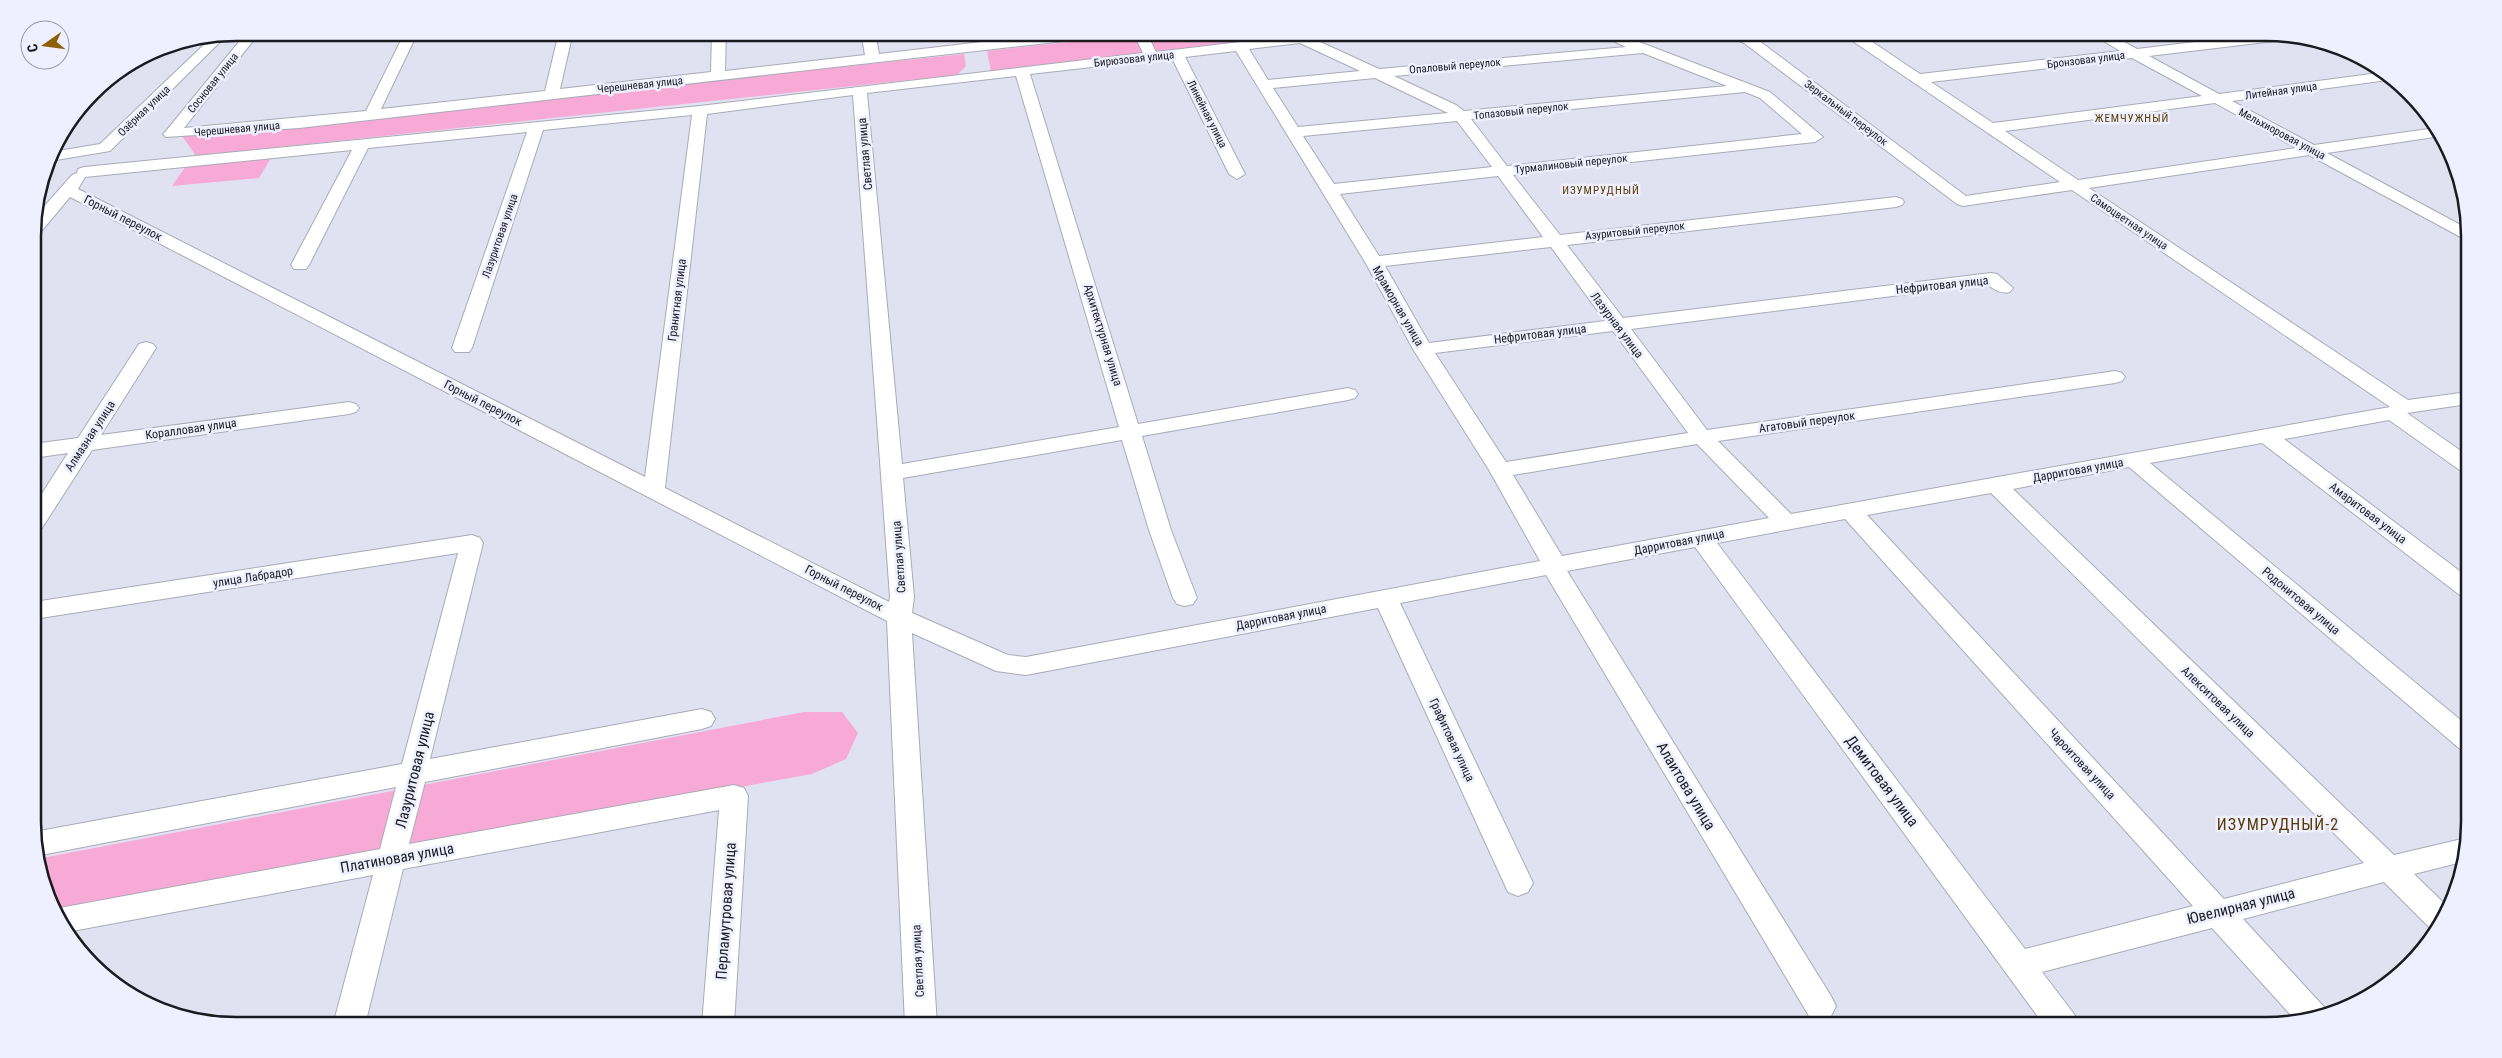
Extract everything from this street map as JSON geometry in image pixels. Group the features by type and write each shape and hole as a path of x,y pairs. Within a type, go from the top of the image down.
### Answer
{"street":[{"name":"Сосновая улица","path":"171,134 247,41"},
{"path":"371,115 408,41"},
{"path":"551,95 564,41"},
{"path":"718,77 719,41"},
{"path":"870,41 873,60"},
{"name":"Черешневая улица","path":"171,134 371,115 873,60 994,41"},
{"path":"1144,41 1152,57"},
{"name":"Бирюзовая улица","path":"84,172 700,110 1295,41"},
{"path":"1306,41 1451,108 1462,117"},
{"path":"1623,41 1747,88"},
{"name":"Зеркальный переулок","path":"1750,41 1963,201 2074,186"},
{"name":"Самоцветная улица","path":"1859,41 1991,128 2398,410 2461,460"},
{"name":"Мельхиоровая улица","path":"2111,41 2461,232"},
{"name":"Бронзовая улица","path":"1918,79 2242,41"},
{"name":"Озёрная улица","path":"42,219 105,148 214,43"},
{"name":"Мраморная улица","path":"1241,47 1266,84 1328,190 1374,262 1427,355 1500,470 1551,558 1552,566"},
{"name":"Опаловый переулок","path":"1266,84 1644,49"},
{"name":"Линейная улица","path":"1177,54 1238,174"},
{"name":"Архитектурная улица","path":"1022,72 1132,431 1160,530 1185,598"},
{"name":"Литейная улица","path":"1991,128 2379,78"},
{"name":"Топазовый переулок","path":"1294,132 1747,88"},
{"name":"Турмалиновый переулок","path":"1328,190 1815,137 1765,95 1747,88"},
{"name":"Светлая улица","path":"860,90 902,597 899,617 921,1017"},
{"name":"Гранитная улица","path":"654,491 700,110"},
{"name":"Лазурная улица","path":"1462,117 1702,437 1786,522"},
{"name":"Лазуритовая улица","path":"462,348 537,125"},
{"path":"2074,186 2431,133"},
{"path":"300,265 362,143"},
{"path":"59,155 105,148"},
{"name":"Горный переулок","path":"68,190 899,617"},
{"name":"Азуритовый переулок","path":"1374,262 1896,202"},
{"name":"Нефритовая улица","path":"1427,355 1991,278 2004,288 1620,330"},
{"name":"Алмазная улица","path":"41,512 146,348"},
{"name":"Агатовый переулок","path":"1500,470 1702,437 2115,377"},
{"path":"892,473 1348,394"},
{"name":"Дарритовая улица","path":"899,617 1004,664 1026,666 1786,522 2461,399"},
{"name":"Коралловая улица","path":"41,450 349,408"},
{"name":"Амаритовая улица","path":"2266,436 2461,584"},
{"name":"Родонитовая улица","path":"2133,460 2461,735"},
{"name":"Алекситовая улица","path":"1995,484 2437,915"},
{"name":"Чароитовая улица","path":"1850,511 2308,1012"},
{"name":"Демитовая улица","path":"1701,538 2057,1017"},
{"name":"Лазуритовая улица","path":"352,1017 472,543"},
{"name":"улица Лабрадор","path":"41,609 472,543"},
{"name":"Алаитова улица","path":"1552,566 1820,1006"},
{"name":"Графитовая улица","path":"1386,598 1518,883"},
{"path":"43,842 702,719"},
{"name":"Платиновая улица","path":"67,919 734,796"},
{"name":"Перламутровая улица","path":"719,1017 734,796"},
{"name":"Ювелирная улица","path":"2018,965 2458,850"}],"shaded area":[{"path":"1078,41 1248,41 1249,43 991,72 987,51"},
{"path":"964,54 966,66 957,75 196,156 182,136"},
{"path":"271,158 259,178 172,186 186,166"},
{"path":"804,712 842,712 858,733 846,759 812,774 62,911 45,858"}],"district":[{"name":"ЖЕМЧУЖНЫЙ","path":"2132,118"},
{"name":"ИЗУМРУДНЫЙ","path":"1601,190"},
{"name":"ИЗУМРУДНЫЙ-2","path":"2278,824"}]}
